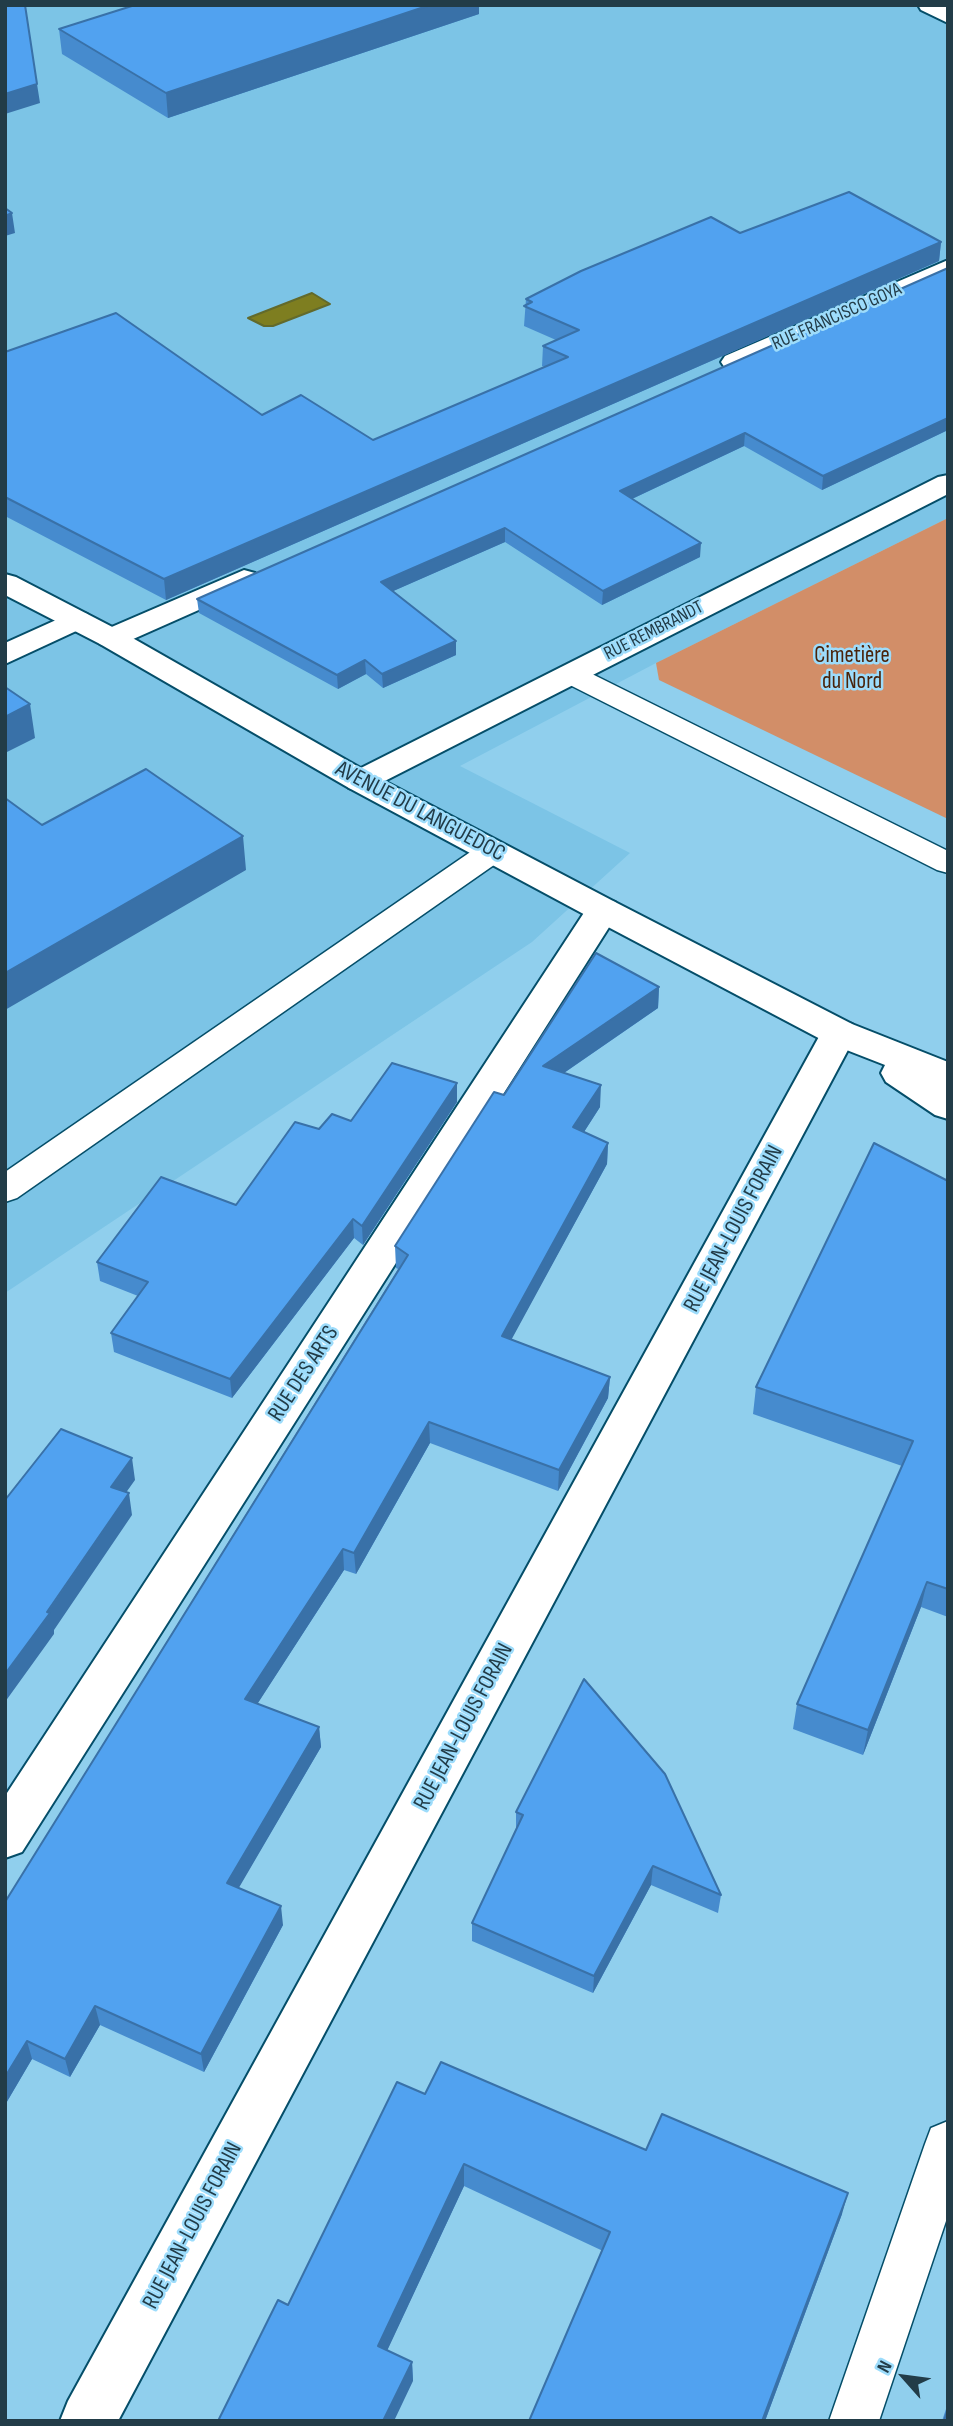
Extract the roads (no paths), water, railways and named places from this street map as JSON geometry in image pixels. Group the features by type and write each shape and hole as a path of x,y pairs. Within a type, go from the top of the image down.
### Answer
{"street":[{"path":"929,5 948,16"},
{"name":"RUE FRANCISCO GOYA","path":"707,374 948,268"},
{"name":"RUE REMBRANDT","path":"360,780 948,482"},
{"path":"111,638 263,570"},
{"name":"AVENUE DU LANGUEDOC","path":"5,583 111,638 360,780 839,1034 948,1106"},
{"path":"5,655 76,620"},
{"name":"RUE DES ARTS","path":"5,1837 603,910"},
{"name":"AVENUE DU LANGUEDOC","path":"839,1034 948,1076"},
{"name":"RUE JEAN-LOUIS FORAIN","path":"88,2421 839,1034"}],"lane":[{"path":"570,674 948,863"},
{"path":"5,1189 493,851"},
{"path":"854,2421 948,2144"}],"park label":[{"name":"Cimetière du Nord","path":"852,669"}]}
